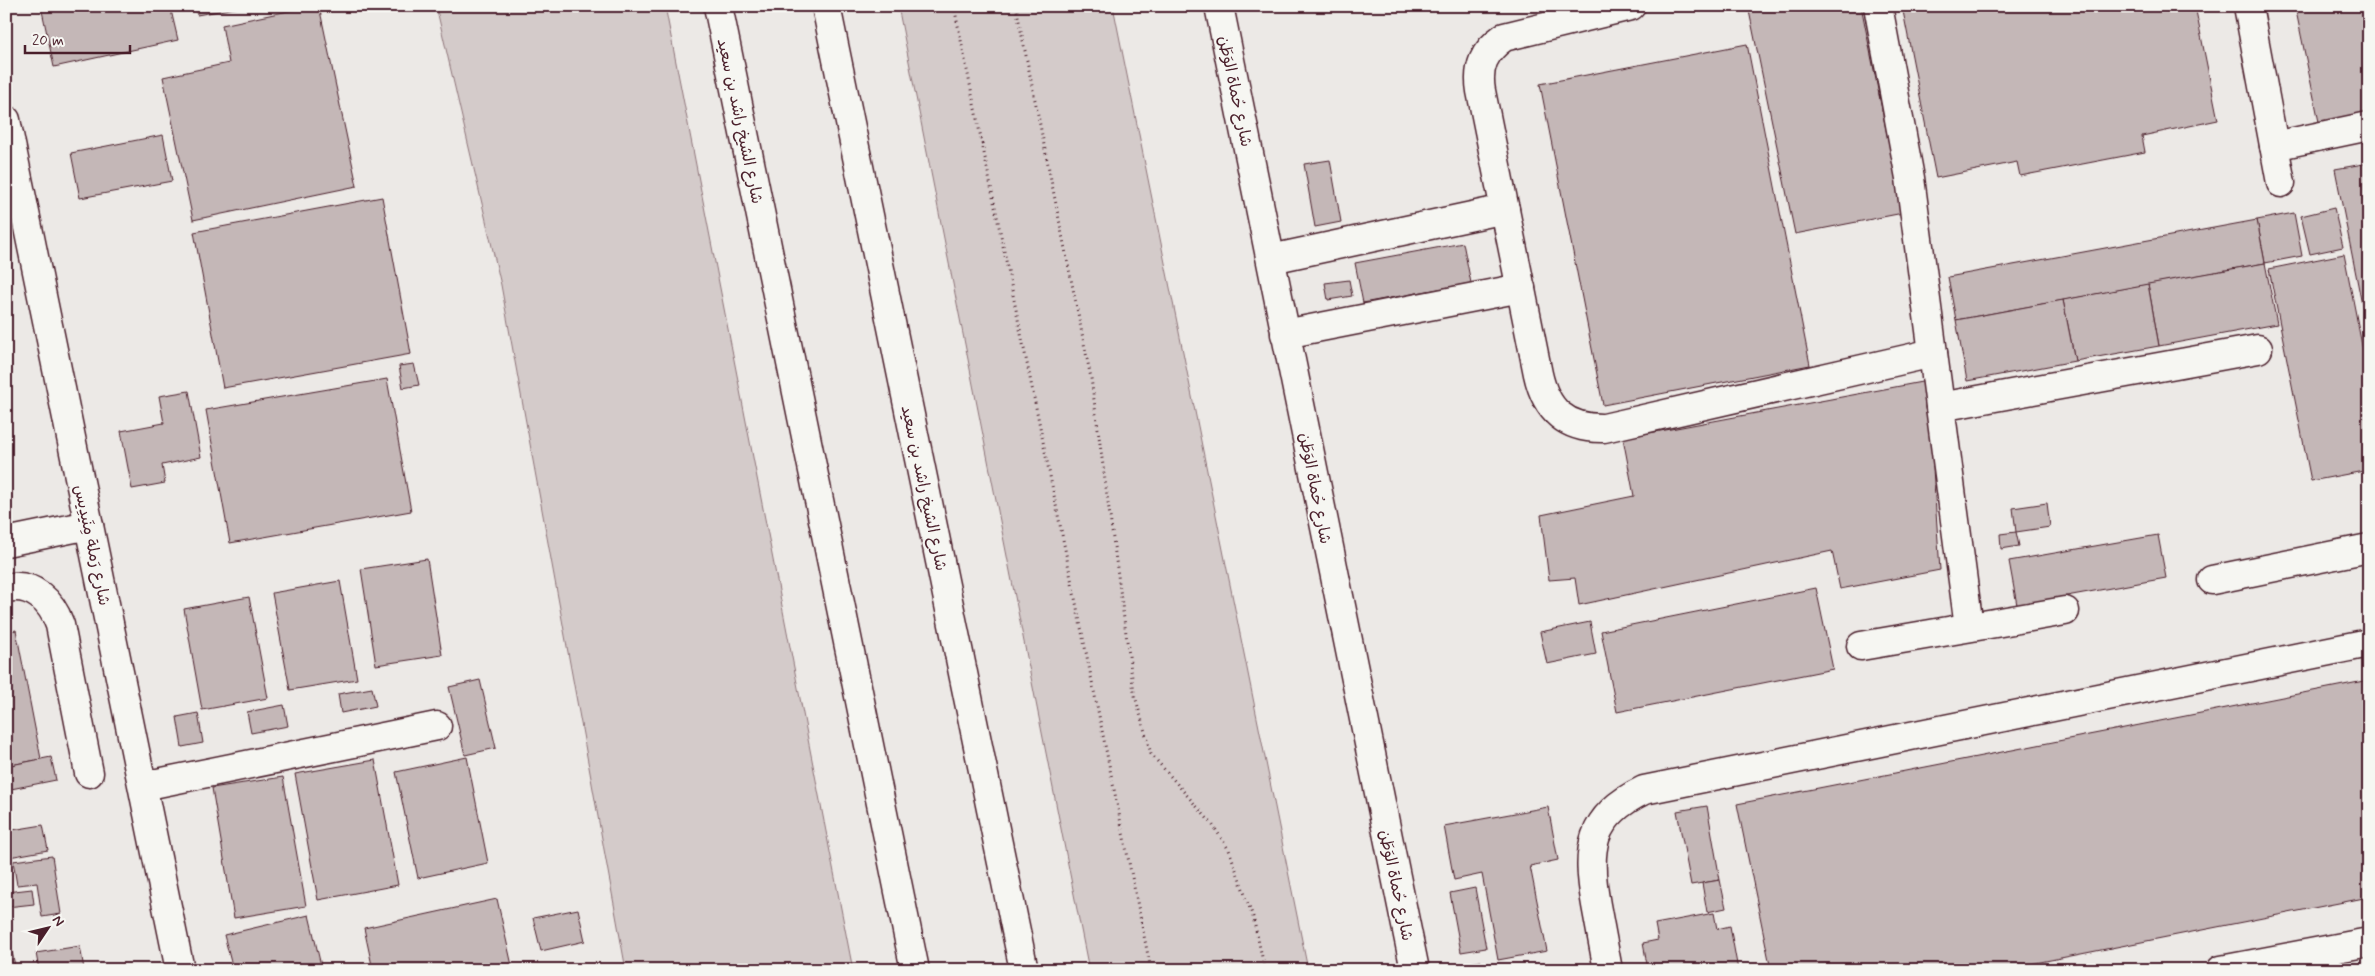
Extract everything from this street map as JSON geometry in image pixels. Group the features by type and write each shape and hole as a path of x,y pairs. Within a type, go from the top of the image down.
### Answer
{"main road":[{"name":"شارع الشيخ راشد بن سعيد","path":"718,6 915,970"},
{"name":"شارع الشيخ راشد بن سعيد","path":"826,6 1024,970"},
{"name":"شارع حُماة الوَطَن","path":"1219,6 1415,970"},
{"path":"1631,6 1517,32 1504,37 1494,44 1480,66 1479,78 1520,288 1542,390 1550,406 1562,418 1575,425 1589,428 1613,425 1933,353"},
{"path":"1878,6 1910,178 1970,627"},
{"path":"2248,6 2281,183"},
{"name":"شارع رَملة مِنَيدِيس","path":"6,120 180,970"},
{"path":"2274,146 2369,126"},
{"path":"1271,259 1505,209"},
{"path":"1285,334 1520,288"},
{"path":"1940,407 2258,349"},
{"path":"6,542 90,525"},
{"path":"2212,580 2369,548"},
{"path":"6,588 26,588 49,602 56,613 89,773"},
{"path":"1861,646 2064,611"},
{"path":"1608,970 1591,876 1590,857 1594,839 1603,822 1614,808 1644,790 2369,643"},
{"path":"143,786 437,726"},
{"path":"2220,970 2369,942"}],"path":[{"path":"954,6 1151,970"},
{"path":"1016,6 1091,378 1134,692 1151,754 1212,824 1228,850 1253,917 1265,970"}],"shaded area":[{"path":"436,6 665,6 853,970 626,970 501,285"},
{"path":"898,6 1113,6 1308,970 1089,970"}],"building":[{"path":"41,6 170,6 178,40 54,67"},
{"path":"196,6 246,6 197,15"},
{"path":"319,6 357,186 193,220 163,77 229,63 222,25"},
{"path":"1748,6 1861,6 1903,213 1795,234"},
{"path":"1902,6 2195,6 2218,120 2142,136 2145,152 2020,176 2017,162 1936,178"},
{"path":"2295,6 2369,6 2369,112 2319,122"},
{"path":"1747,44 1810,365 1603,405 1540,84"},
{"path":"163,135 172,181 80,198 71,153"},
{"path":"1330,160 1341,222 1315,227 1304,164"},
{"path":"2369,163 2369,340 2335,169"},
{"path":"382,197 411,354 223,388 194,232"},
{"path":"2334,208 2343,247 2310,254 2301,216"},
{"path":"2294,213 2302,256 2265,263 2257,220"},
{"path":"2257,220 2265,263 1956,320 1948,277"},
{"path":"1463,243 1471,283 1363,303 1355,263"},
{"path":"2344,254 2369,381 2369,470 2311,481 2269,269"},
{"path":"2265,263 2277,324 2159,346 2148,284"},
{"path":"1349,280 1352,296 1328,300 1325,283"},
{"path":"2148,284 2159,346 2075,361 2063,300"},
{"path":"2063,300 2075,361 1967,381 1956,320"},
{"path":"414,364 419,385 403,388 399,366"},
{"path":"387,379 411,511 230,543 206,410"},
{"path":"1927,381 1940,570 1840,589 1832,551 1579,605 1575,578 1549,580 1541,515 1634,496 1623,438"},
{"path":"189,391 201,457 162,465 165,483 132,489 121,431 164,423 159,396"},
{"path":"2047,503 2050,527 2016,532 2013,508"},
{"path":"2016,532 2019,546 2001,549 2000,534"},
{"path":"2158,535 2166,578 2017,605 2009,561"},
{"path":"427,559 442,655 376,665 361,569"},
{"path":"340,581 357,679 290,690 272,593"},
{"path":"1816,588 1833,669 1617,712 1601,631"},
{"path":"249,597 268,698 202,710 184,609"},
{"path":"1590,622 1596,654 1547,664 1540,632"},
{"path":"16,630 41,759 6,766 6,632"},
{"path":"480,680 496,748 465,755 449,687"},
{"path":"2369,680 2369,897 2000,970 1771,970 1737,804"},
{"path":"372,688 376,706 341,713 338,694"},
{"path":"284,705 288,726 251,733 247,712"},
{"path":"198,713 203,743 182,747 177,717"},
{"path":"51,757 56,780 6,790 6,766"},
{"path":"467,757 488,863 418,878 396,772"},
{"path":"375,760 398,885 318,900 295,774"},
{"path":"283,777 306,906 234,918 212,788"},
{"path":"1707,806 1720,880 1691,885 1677,811"},
{"path":"1548,807 1558,860 1530,866 1547,951 1498,960 1482,874 1454,880 1444,826"},
{"path":"43,825 48,850 9,857 6,831"},
{"path":"52,856 61,914 42,917 37,883 17,885 13,861"},
{"path":"1720,880 1726,908 1707,912 1702,883"},
{"path":"1475,888 1486,948 1461,952 1450,893"},
{"path":"32,889 34,904 7,907 6,892"},
{"path":"497,899 513,970 373,970 364,928"},
{"path":"578,909 585,941 541,951 533,918"},
{"path":"1714,913 1717,929 1730,926 1738,970 1648,970 1643,943 1658,940 1655,924"},
{"path":"309,915 322,970 233,970 224,935"},
{"path":"6,925 16,970 6,970"},
{"path":"80,946 84,969 39,970 36,953"},
{"path":"1481,961 1482,970 1463,970 1462,964"}]}
